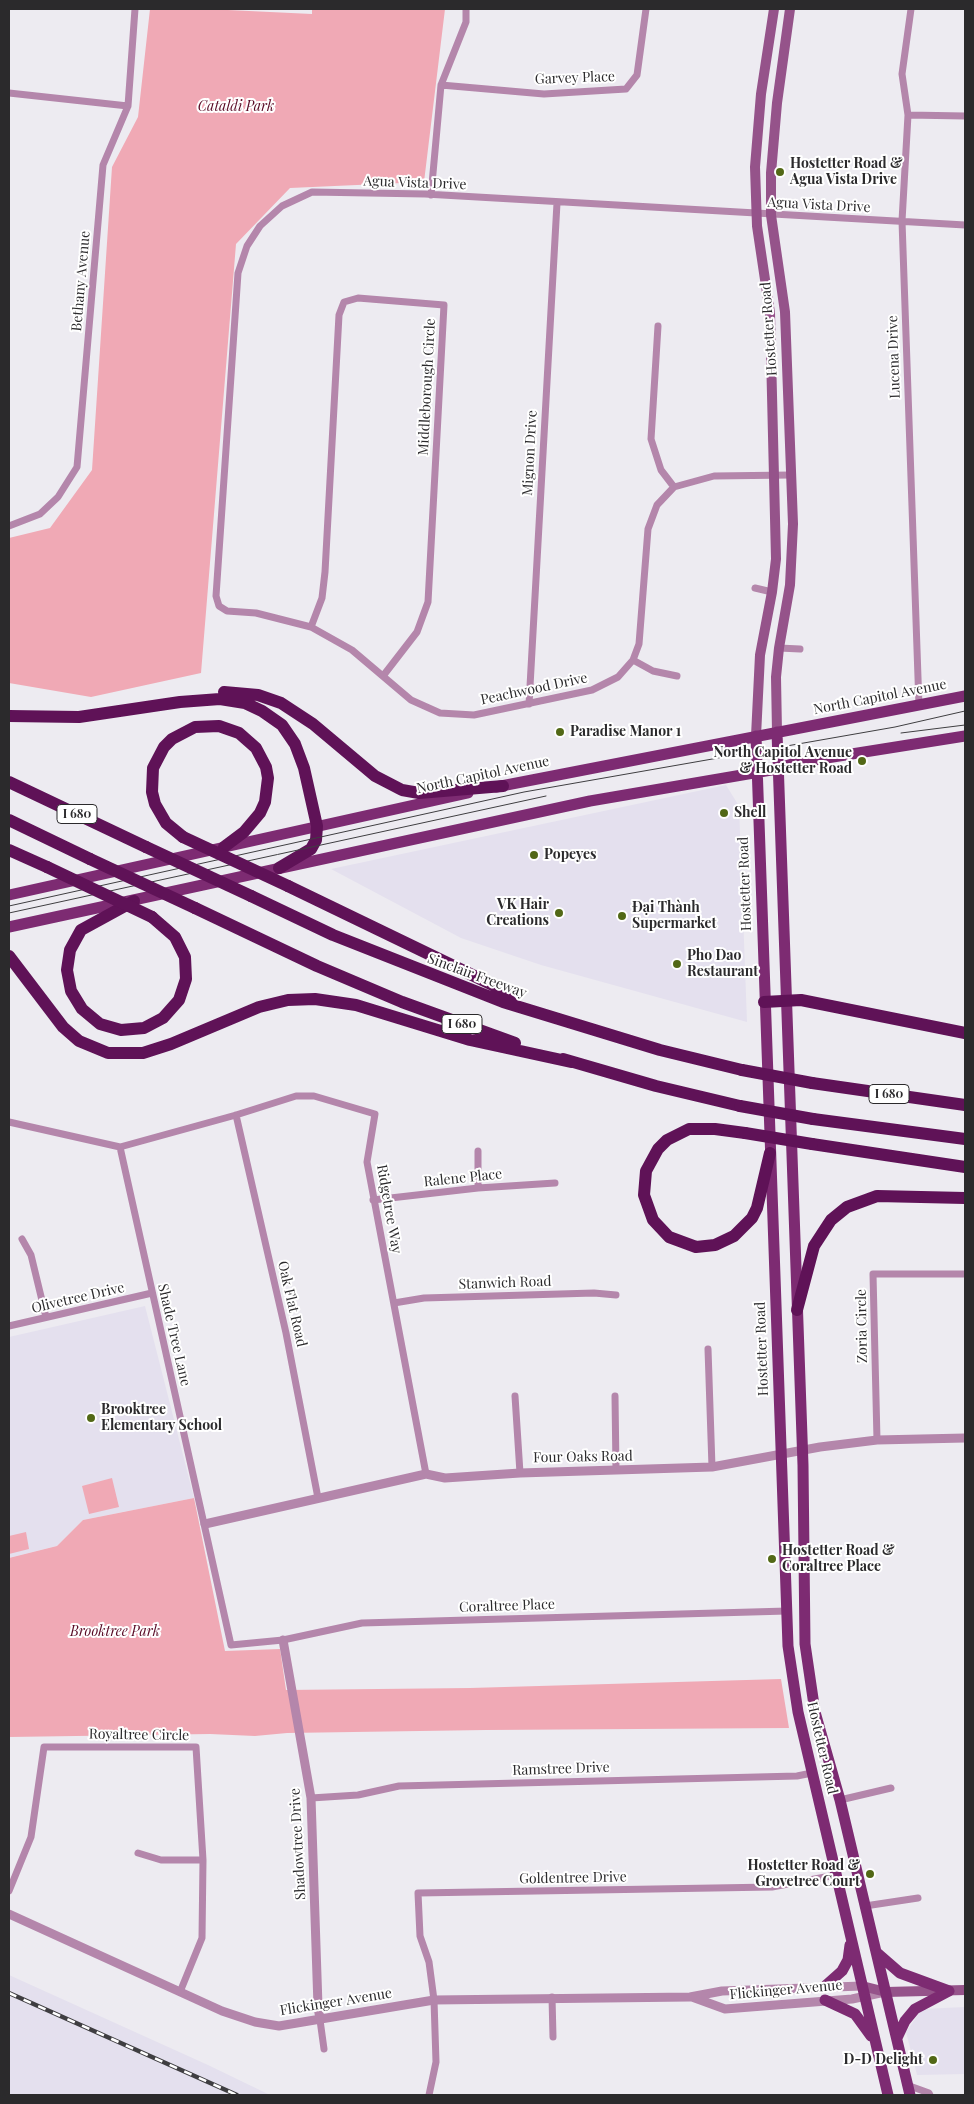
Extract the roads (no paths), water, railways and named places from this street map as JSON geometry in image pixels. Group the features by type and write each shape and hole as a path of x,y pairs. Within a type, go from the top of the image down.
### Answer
{"highway":[{"path":"180,702 208,693 220,692 258,695 281,703 302,716 384,782 410,792 503,786"},
{"path":"9,716 79,717 180,702 233,700 254,706 282,725 300,754 317,826 316,840 311,849 279,868"},
{"path":"224,847 244,832 260,813 265,802 268,778 266,767 256,748 239,733 219,726 195,727 172,738 164,746 153,768 152,792 154,804 166,823 183,837 495,986 515,1006"},
{"name":"Sinclair Freeway","path":"9,782 251,896 393,960 515,1006 660,1050 742,1070 812,1083 965,1106"},
{"name":"I 680","path":"9,820 317,966 402,1002 484,1033 571,1062 656,1086 740,1106 813,1119 965,1139"},
{"path":"9,850 47,867 152,917 175,937 185,957 186,979 178,1000 163,1018 144,1028 121,1030 100,1024 82,1009 71,991 67,970 70,950 81,930 134,901"},
{"path":"9,956 63,1027 79,1041 108,1053 143,1054 259,1007 288,1000 315,999 356,1005 470,1040 571,1062"},
{"path":"764,1002 800,1000 965,1033"},
{"path":"770,1153 752,1218 734,1236 716,1245 696,1247 669,1237 654,1220 644,1195 646,1170 658,1149 667,1140 689,1129 715,1129 745,1133 965,1167"},
{"path":"797,1310 814,1246 831,1220 847,1207 877,1196 965,1198"}],"main road":[{"name":"Hostetter Road","path":"774,9 761,94 755,166 756,214 770,313 776,559 772,592 760,654 756,772 787,1610 791,1676 888,2095"},
{"name":"Hostetter Road","path":"790,9 777,103 771,173 771,215 785,312 792,561 789,591 778,648 775,712 802,1451 805,1644 815,1712 840,1800 909,2090"},
{"name":"North Capitol Avenue","path":"9,895 503,786 965,696"},
{"path":"9,927 590,801 777,769 795,763 965,736"},
{"path":"824,1987 838,1976 845,1966 848,1960 851,1936"},
{"path":"877,1953 900,1973 948,1991"},
{"name":"Flickinger Avenue","path":"862,1986 886,1992 965,1990"},
{"path":"897,2038 905,2021 915,2009 948,1991"},
{"path":"825,2000 855,2014 876,2044"}],"street":[{"name":"Bethany Avenue","path":"9,526 40,514 58,497 77,467 103,165 128,106 135,9"},
{"path":"431,195 441,85 466,22 466,9"},
{"name":"Garvey Place","path":"441,85 544,94 626,89 637,75 646,9"},
{"name":"Lucena Drive","path":"911,9 902,74 908,115 902,221 919,706"},
{"path":"9,93 128,106"},
{"path":"908,115 965,116"},
{"name":"Agua Vista Drive","path":"219,606 216,596 238,273 247,246 260,226 282,206 312,192 431,195 965,225"},
{"name":"Mignon Drive","path":"529,704 557,203"},
{"name":"Middleborough Circle","path":"311,627 322,598 325,572 339,315 344,302 358,298 444,305 428,602 417,632 383,676"},
{"path":"658,326 651,439 661,470 674,487 714,476 791,475"},
{"name":"Peachwood Drive","path":"219,606 227,611 256,613 311,627 352,650 411,700 440,713 474,715 592,690 618,677 633,660 640,635 648,529 657,505 674,487"},
{"path":"755,588 772,592"},
{"path":"778,648 800,649"},
{"path":"633,660 653,671 677,676"},
{"name":"Ridgetree Way","path":"9,1122 120,1147 236,1115 296,1096 314,1096 375,1114 367,1162 426,1474"},
{"name":"Oak Flat Road","path":"236,1115 286,1333 318,1498"},
{"name":"Shade Tree Lane","path":"120,1147 231,1645"},
{"path":"478,1151 478,1188"},
{"name":"Ralene Place","path":"373,1200 478,1188 556,1183"},
{"path":"22,1239 31,1255 46,1318"},
{"name":"Zoria Circle","path":"877,1440 873,1274 965,1274"},
{"name":"Stanwich Road","path":"394,1302 433,1298 594,1292 616,1295"},
{"name":"Olivetree Drive","path":"9,1326 152,1293"},
{"path":"708,1349 712,1467"},
{"path":"515,1396 520,1473"},
{"path":"616,1396 616,1470"},
{"name":"Four Oaks Road","path":"205,1524 426,1474 445,1478 520,1473 712,1467 877,1440 965,1438"},
{"name":"Coraltree Place","path":"231,1645 283,1640 362,1623 787,1610"},
{"name":"Shadowtree Drive","path":"283,1640 311,1798 318,2006 324,2049"},
{"name":"Royaltree Circle","path":"9,1891 31,1837 44,1747 196,1747 203,1860 202,1938 180,1992"},
{"name":"Ramstree Drive","path":"311,1798 358,1795 399,1786 797,1776 812,1773"},
{"path":"840,1800 891,1788"},
{"path":"138,1853 161,1860 203,1860"},
{"name":"Goldentree Drive","path":"434,2000 429,1962 420,1936 418,1894 772,1887 836,1875"},
{"path":"865,1906 918,1898"},
{"name":"Flickinger Avenue","path":"9,1914 180,1992 255,2022 279,2026 434,2000 552,1997 690,1997 722,1991 862,1986"},
{"name":"Flickinger Avenue","path":"690,1997 724,2009 865,1998 886,1992"},
{"path":"552,1997 553,2037"},
{"path":"429,2095 436,2062 434,2000"},
{"name":"Hostetter Road","path":"909,2090 929,2093 930,2095"}],"tram line":[{"path":"9,906 524,792 895,727 965,711"},
{"path":"901,733 965,725"},
{"path":"9,913 546,796"}],"railway":[{"path":"9,1993 237,2095"}],"place":[{"name":"Hostetter Road & Agua Vista Drive","path":"780,172"},
{"name":"Paradise Manor 1","path":"560,732"},
{"name":"North Capitol Avenue & Hostetter Road","path":"862,761"},
{"name":"Shell","path":"724,813"},
{"name":"Popeyes","path":"534,855"},
{"name":"VK Hair Creations","path":"559,913"},
{"name":"Đại Thành Supermarket","path":"622,916"},
{"name":"Pho Dao Restaurant","path":"677,964"},
{"name":"Brooktree Elementary School","path":"91,1418"},
{"name":"Hostetter Road & Coraltree Place","path":"772,1559"},
{"name":"Hostetter Road & Grovetree Court","path":"870,1874"},
{"name":"D-D Delight","path":"933,2060"}],"park label":[{"name":"Cataldi Park","path":"236,107"},
{"name":"Brooktree Park","path":"115,1632"}]}
